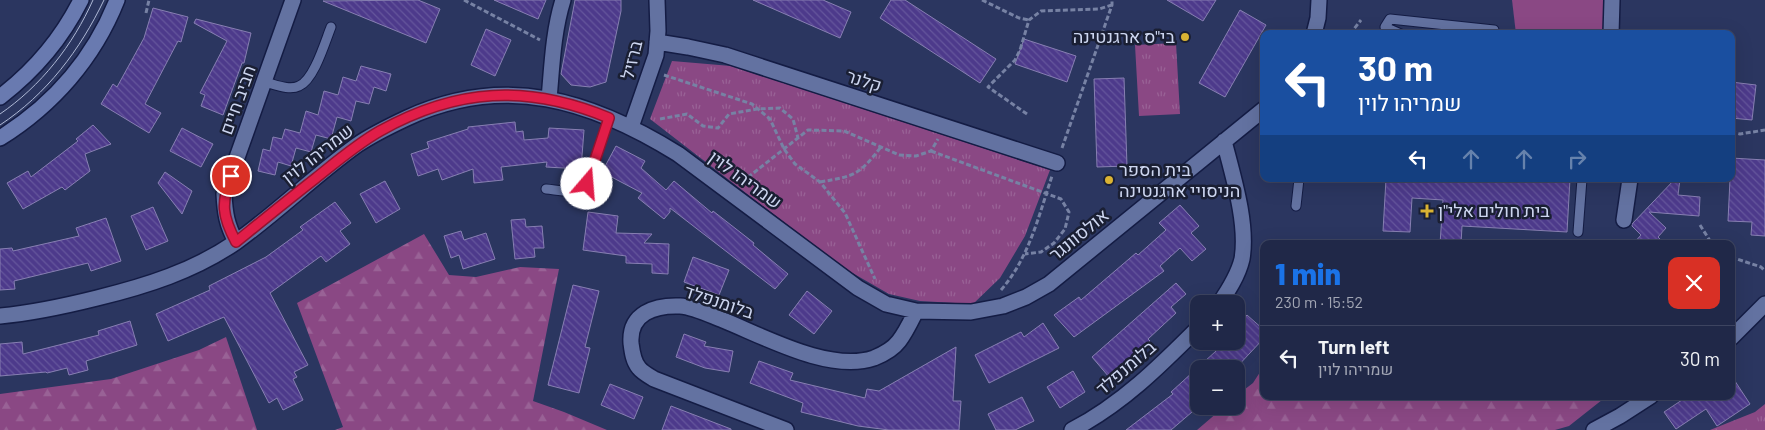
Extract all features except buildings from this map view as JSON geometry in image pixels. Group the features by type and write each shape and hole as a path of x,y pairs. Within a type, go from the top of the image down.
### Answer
{"main road":[{"path":"0,97 27,75 43,58 69,22 81,0"},
{"path":"0,138 31,117 63,87 100,36 117,0"}],"street":[{"name":"חביב חיים","path":"236,242 228,226 224,211 224,194 293,0"},
{"path":"548,99 558,14 563,0"},
{"name":"ברזיל","path":"631,127 656,55 658,32 657,0"},
{"path":"1315,30 1319,0"},
{"path":"1611,30 1612,0"},
{"name":"קלנר","path":"657,42 725,55 1057,163"},
{"name":"שמריהו לוין","path":"0,316 61,307 142,287 188,268 236,242 358,145 380,131 420,112 455,100 484,95 518,94 574,105 631,127 678,154 858,288 886,304 916,311"},
{"name":"אולסוונגר","path":"916,311 979,312 1026,298 1049,284 1260,112"},
{"path":"1224,141 1239,202 1243,238 1242,260 1225,295"},
{"path":"1624,220 1630,182"},
{"path":"1735,334 1765,304"},
{"name":"בלומנפלד","path":"786,430 654,379 639,368 632,354 630,336 635,320 647,311 664,306 683,306 708,314 805,354 826,360 849,362 865,361 884,354 899,342 916,311"},
{"name":"בלומנפלד","path":"1072,430 1113,406 1137,387 1190,335"},
{"path":"1594,430 1645,400"}],"lane":[{"path":"1392,30 1386,27 1390,18 1494,30"},
{"path":"264,82 289,88 300,86 308,80 331,27"},
{"path":"546,189 575,192 583,189 587,184 609,118"},
{"path":"1296,206 1299,182"},
{"path":"1578,232 1582,182"}],"path":[{"path":"146,13 149,0"},
{"path":"464,0 554,47"},
{"path":"982,0 1019,18 1029,20"},
{"path":"1027,114 988,87 1015,60 1029,20 1041,11 1099,9 1112,5"},
{"path":"1353,30 1361,20"},
{"path":"651,72 752,104 770,119 784,149 795,164 820,182 845,213 886,304"},
{"path":"660,119 687,114 703,126 718,128 729,114 757,109 780,108 794,119 798,138"},
{"path":"730,192 808,130 844,131 899,156 916,156 930,151 946,127"},
{"path":"1735,133 1740,134 1765,130"},
{"path":"820,182 848,177 866,167 881,147"},
{"path":"930,151 1061,199 1069,212 1065,229 1054,243 1041,252 1025,254"},
{"path":"1700,225 1709,240"},
{"path":"1735,258 1761,267 1765,271"}],"green space":[{"path":"1512,0 1604,0 1605,30 1516,30"},
{"path":"1176,43 1180,114 1139,116 1135,45"},
{"path":"672,61 731,66 1050,170 1025,236 1000,278 973,304 920,301 889,294 842,267 650,119"},
{"path":"424,234 449,275 476,277 520,267 559,269 533,401 607,430 335,430 343,427 297,303"},
{"path":"226,337 257,430 0,430 0,394 111,379 199,350"},
{"path":"1260,372 1260,400 1602,400 1569,426 1555,430 1197,430 1214,415 1245,415 1245,389 1253,383"},
{"path":"1765,404 1765,430 1710,430 1755,412"}],"tram line":[{"path":"0,114 29,91 54,63 76,33 93,0"},
{"path":"0,125 33,99 61,70 84,36 104,0"}],"place":[{"name":"בי\"ס ארגנטינה","path":"1185,37"},
{"name":"בית הספר הניסויי ארגנטינה","path":"1109,180"},
{"name":"בית חולים אלי\"ן","path":"1427,211"}],"route":[{"path":"231,176 224,194 224,211 228,226 236,242 358,145 380,131 420,112 455,100 484,95 518,94 574,105 609,118 587,184"}]}
